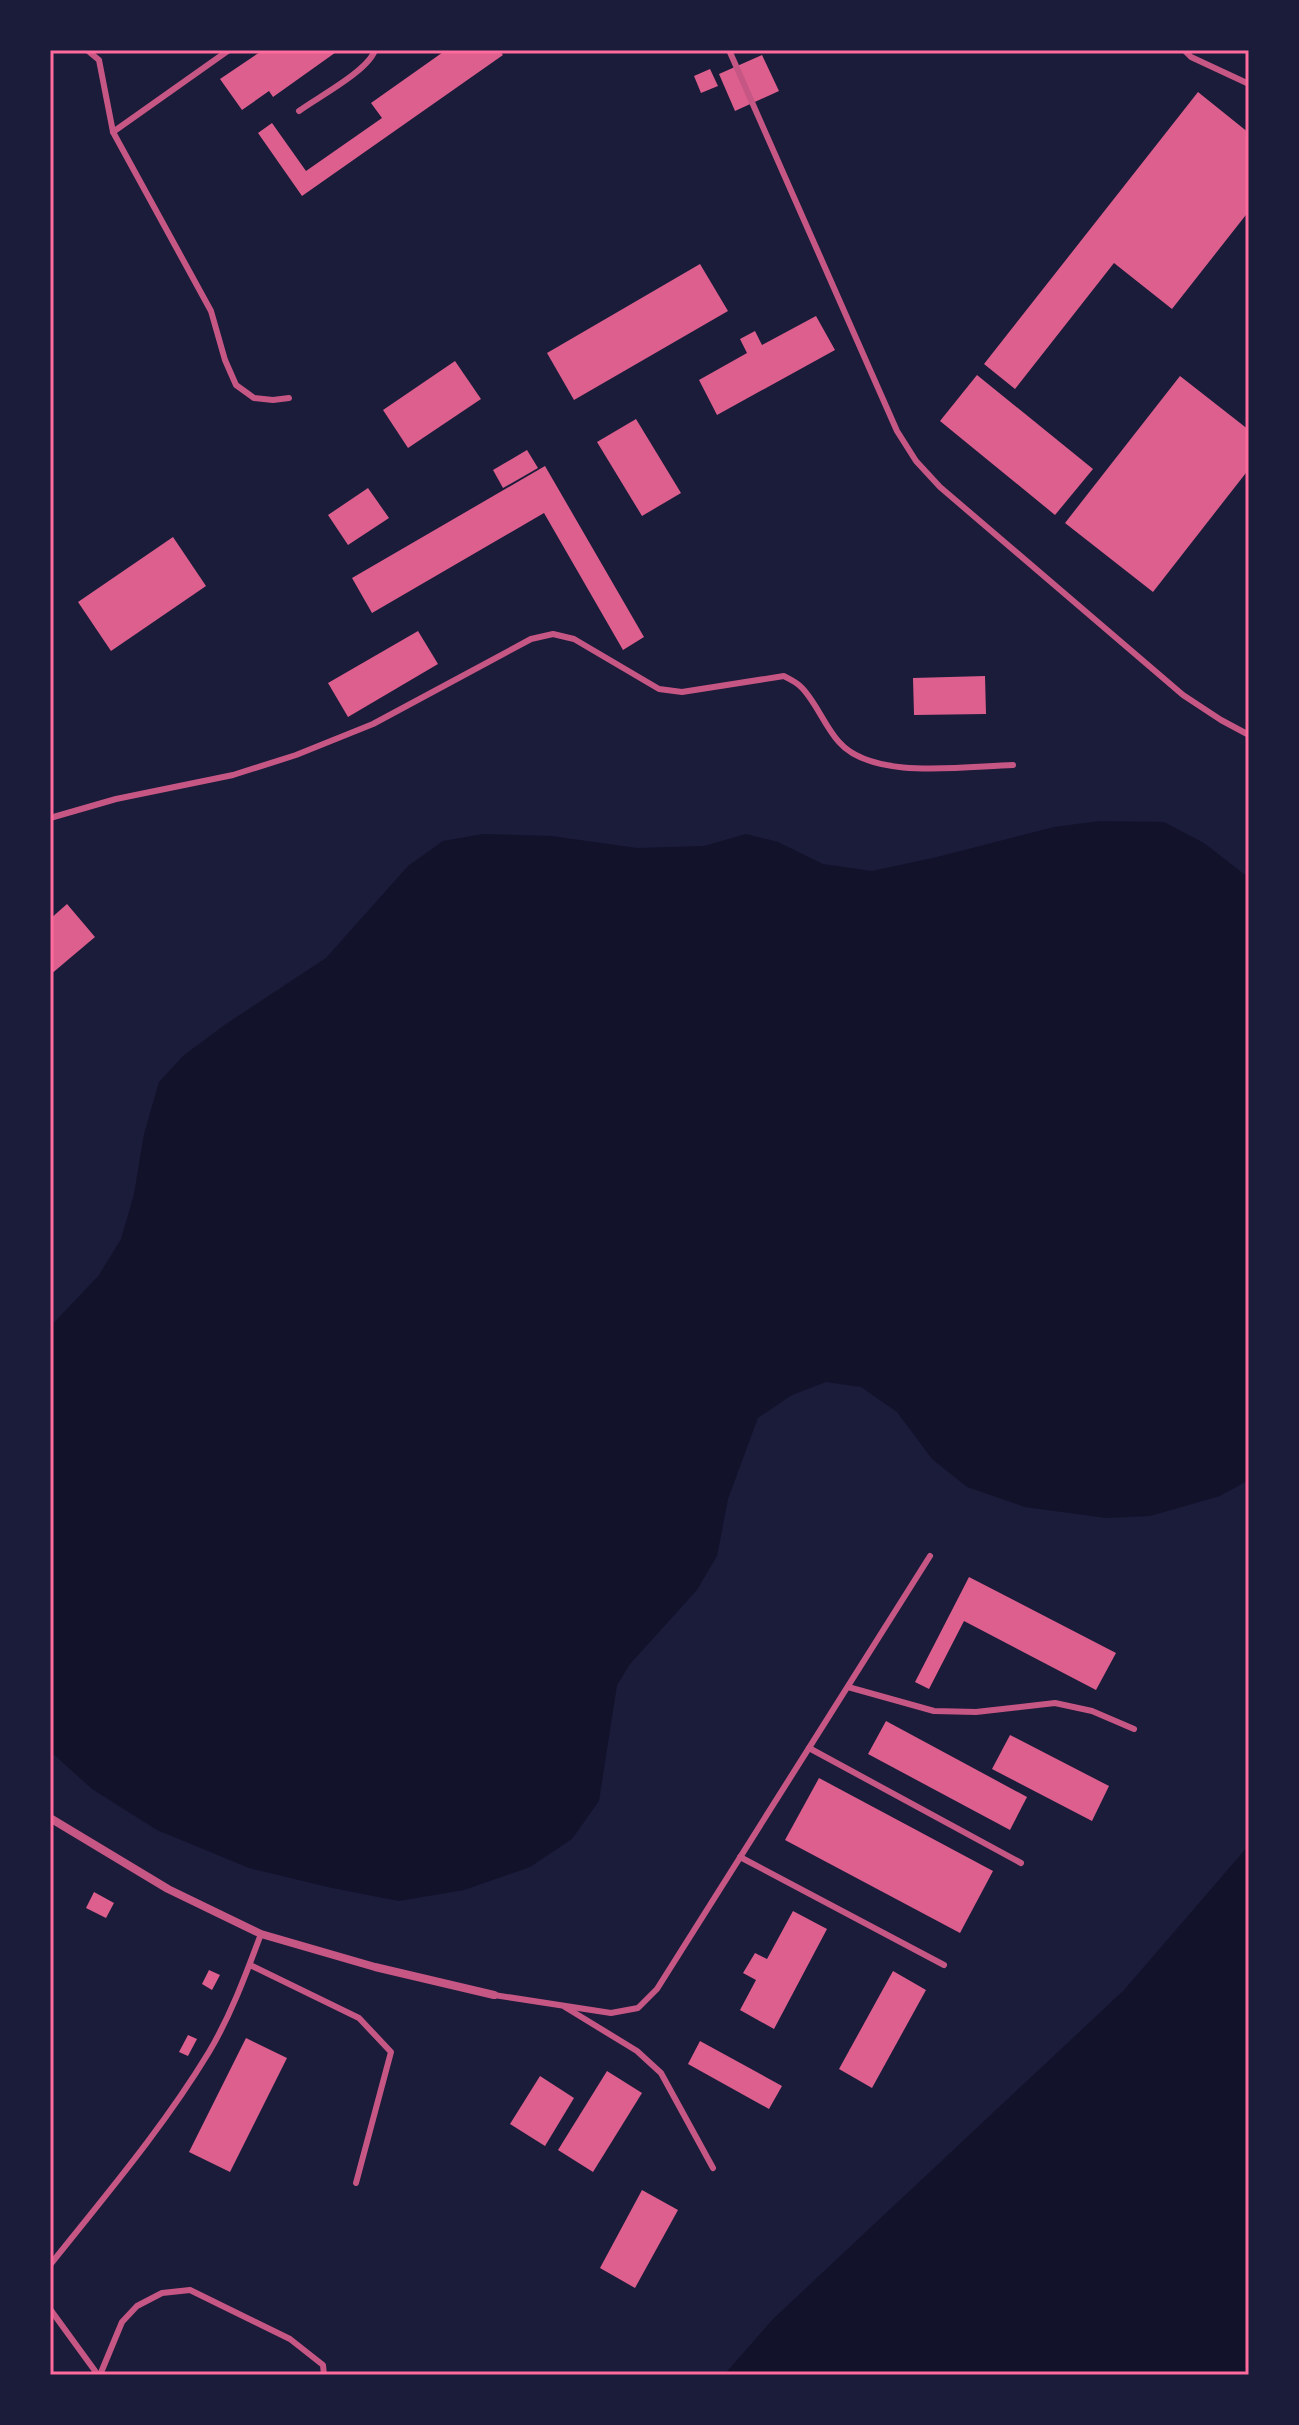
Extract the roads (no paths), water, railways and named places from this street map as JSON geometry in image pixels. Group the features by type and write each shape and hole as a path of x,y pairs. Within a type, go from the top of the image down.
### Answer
{"street":[{"path":"50,1818 168,1889 261,1934 375,1967 494,1995"}],"lane":[{"path":"87,50 99,60 113,132 211,311 225,360 236,385 254,398 289,398"},
{"path":"113,132 229,50"},
{"path":"299,111 366,65 375,50"},
{"path":"729,50 897,431 916,461 940,487 1183,695 1249,735"},
{"path":"1184,50 1191,57 1249,84"},
{"path":"50,818 116,799 233,775 296,755 373,724 531,639 553,634 574,639 659,689 682,692 784,676 801,687 841,745 885,766 912,769 1013,765"},
{"path":"494,1995 611,2013 638,2008 657,1989 930,1556"},
{"path":"848,1687 934,1711 976,1712 1055,1703 1092,1711 1134,1729"},
{"path":"809,1748 1021,1863"},
{"path":"740,1857 944,1965"},
{"path":"50,2265 162,2123 210,2050 242,1986 261,1934"},
{"path":"250,1965 359,2018 391,2052 356,2183"},
{"path":"562,2006 637,2051 661,2073 713,2168"},
{"path":"50,2309 99,2375 122,2322 137,2306 162,2293 190,2290 290,2339 323,2365 324,2375"}]}
